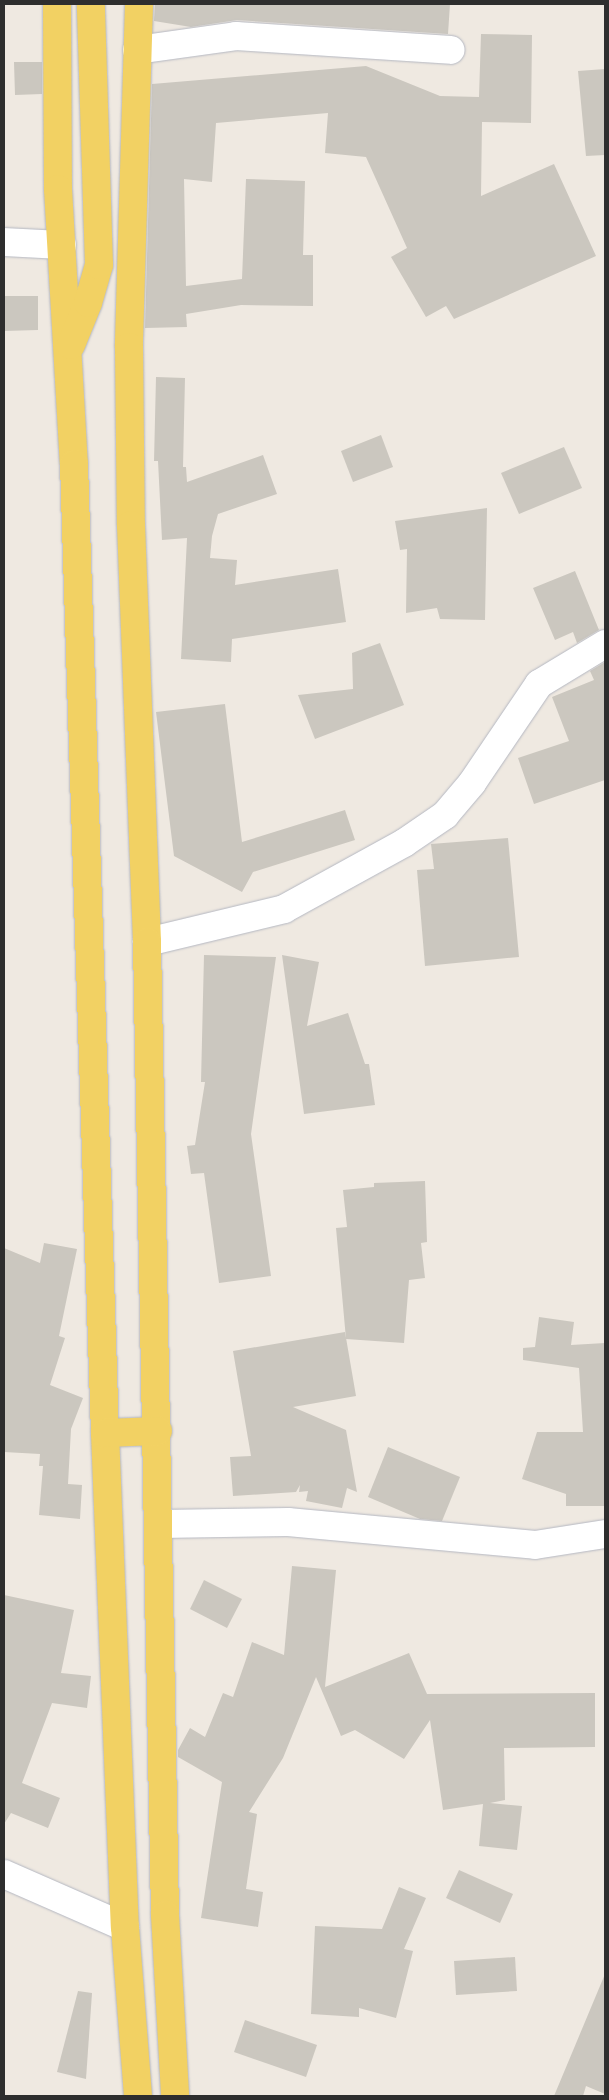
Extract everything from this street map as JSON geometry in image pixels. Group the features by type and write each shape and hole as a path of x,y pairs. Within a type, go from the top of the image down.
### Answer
{"main road":[{"path":"56,4 58,189 68,352 105,1433 125,1927 138,2096"},
{"path":"91,4 99,265 128,347"},
{"path":"138,4 128,347 131,525 147,942 160,1524 165,1915 176,2096"},
{"path":"68,352 88,303 99,265"},
{"path":"105,1433 158,1431"}],"street":[{"path":"137,50 236,36 451,50"},
{"path":"4,242 62,245"},
{"path":"147,942 284,909 404,843 445,815 472,783 539,684 605,644"},
{"path":"160,1524 288,1522 535,1545 605,1534"},
{"path":"4,1874 125,1927"}],"building":[{"path":"155,4 450,4 448,34 237,20 191,27 154,21"},
{"path":"481,34 532,35 531,123 482,122 481,196 554,164 596,256 454,319 446,306 426,317 391,257 407,248 366,157 325,153 328,113 216,123 212,182 184,179 186,286 242,279 246,179 305,181 303,255 313,255 313,306 241,305 186,314 187,327 145,328 152,84 366,66 440,96 479,97"},
{"path":"14,62 42,62 42,94 15,95"},
{"path":"605,69 605,155 586,156 578,71"},
{"path":"4,296 38,296 38,330 4,331"},
{"path":"156,377 185,378 183,467 186,467 187,482 263,455 277,494 218,514 212,536 210,558 237,560 235,585 338,569 346,622 232,639 231,662 181,659 187,538 162,540 158,461 154,461"},
{"path":"381,435 393,467 353,482 341,451"},
{"path":"564,447 582,488 519,514 501,473"},
{"path":"487,508 485,620 440,619 437,608 406,613 407,549 400,550 395,521"},
{"path":"575,571 599,630 577,643 573,632 555,640 533,588"},
{"path":"380,643 404,705 315,739 298,695 353,689 352,653"},
{"path":"605,662 605,780 534,804 518,758 569,741 552,697 594,680 590,671"},
{"path":"225,704 242,842 345,810 355,840 253,872 242,892 174,856 156,712"},
{"path":"508,838 519,957 425,966 417,870 434,869 431,844"},
{"path":"204,955 276,957 251,1134 271,1276 219,1283 204,1173 191,1174 187,1146 195,1145 205,1082 201,1082"},
{"path":"282,955 319,962 307,1026 348,1013 365,1064 369,1064 375,1105 304,1114"},
{"path":"425,1181 427,1242 421,1243 425,1278 409,1280 404,1343 346,1339 336,1228 347,1227 343,1190 374,1187 374,1183"},
{"path":"44,1243 77,1249 59,1336 65,1338 50,1385 83,1398 71,1429 68,1484 82,1485 80,1519 39,1515 43,1466 39,1466 40,1454 4,1452 4,1248 40,1263"},
{"path":"539,1317 574,1322 571,1345 605,1343 605,1506 566,1506 566,1494 522,1479 537,1432 583,1432 579,1368 523,1360 523,1348 535,1347"},
{"path":"345,1332 356,1396 293,1407 346,1430 357,1492 347,1488 342,1508 306,1501 308,1491 299,1492 300,1485 296,1492 233,1496 230,1457 251,1456 233,1351"},
{"path":"388,1447 460,1477 442,1521 420,1519 368,1497"},
{"path":"292,1566 336,1570 325,1687 409,1653 427,1694 595,1693 595,1747 504,1748 505,1800 490,1803 522,1806 517,1850 479,1846 483,1804 443,1810 430,1720 404,1759 355,1730 341,1736 316,1677 283,1758 249,1812 257,1814 246,1889 263,1892 258,1927 201,1918 222,1782 178,1757 178,1750 190,1728 205,1737 223,1693 233,1697 252,1642 284,1655"},
{"path":"204,1580 242,1599 227,1628 190,1609"},
{"path":"4,1595 74,1610 61,1673 91,1676 87,1708 52,1703 22,1783 60,1798 48,1828 11,1813 4,1824"},
{"path":"459,1870 513,1894 500,1923 446,1898"},
{"path":"399,1887 426,1898 404,1949 413,1951 396,2018 359,2008 359,2017 311,2014 315,1926 382,1929"},
{"path":"515,1957 517,1991 456,1995 454,1961"},
{"path":"605,1974 605,2094 586,2086 583,2096 554,2096"},
{"path":"78,1991 92,1993 86,2079 57,2072"},
{"path":"245,2020 317,2045 306,2077 234,2052"}]}
